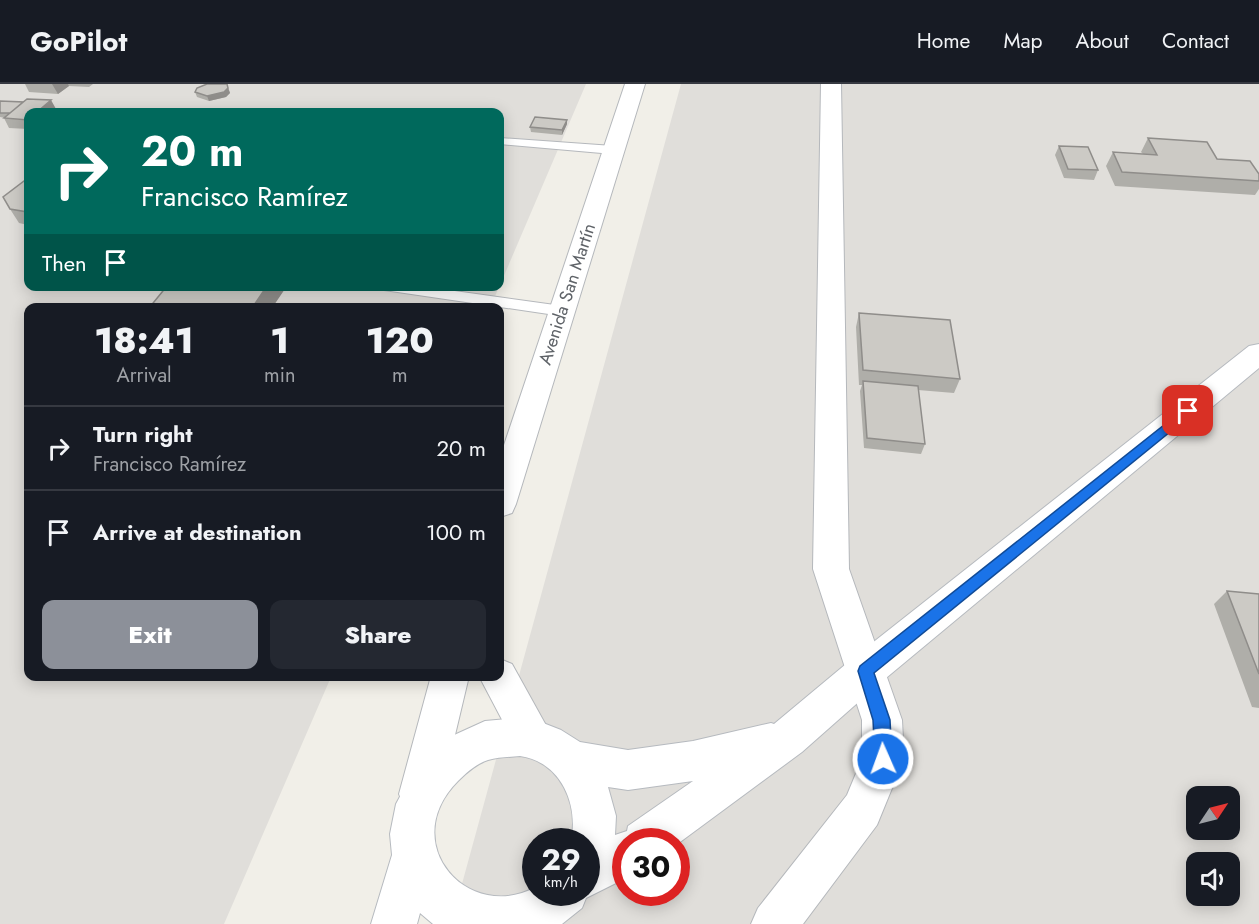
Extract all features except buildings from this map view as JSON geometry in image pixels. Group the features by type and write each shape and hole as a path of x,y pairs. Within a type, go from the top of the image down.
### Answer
{"street":[{"name":"Avenida San Martín","path":"504,491 634,84"},
{"path":"774,924 862,810 883,759 882,720 831,569 831,84"},
{"path":"663,828 788,738 866,671 1259,353"},
{"path":"394,924 412,860 411,828 449,681"},
{"path":"501,681 533,738"},
{"path":"419,796 440,766 468,746 501,736 533,738 554,747 573,761 589,787 595,819 594,828"},
{"path":"573,761 628,770 693,761 788,738"},
{"path":"412,860 430,895 461,918 527,915"}],"lane":[{"path":"504,141 613,150"},
{"path":"421,291 562,310"}],"shaded area":[{"path":"0,84 586,84 504,276 504,108 24,108 24,291 497,291 492,303 24,303 24,681 329,681 224,924 0,924"},
{"path":"681,84 1259,84 1259,924 451,924"}],"route":[{"path":"883,759 882,720 866,671 1188,411"}]}
